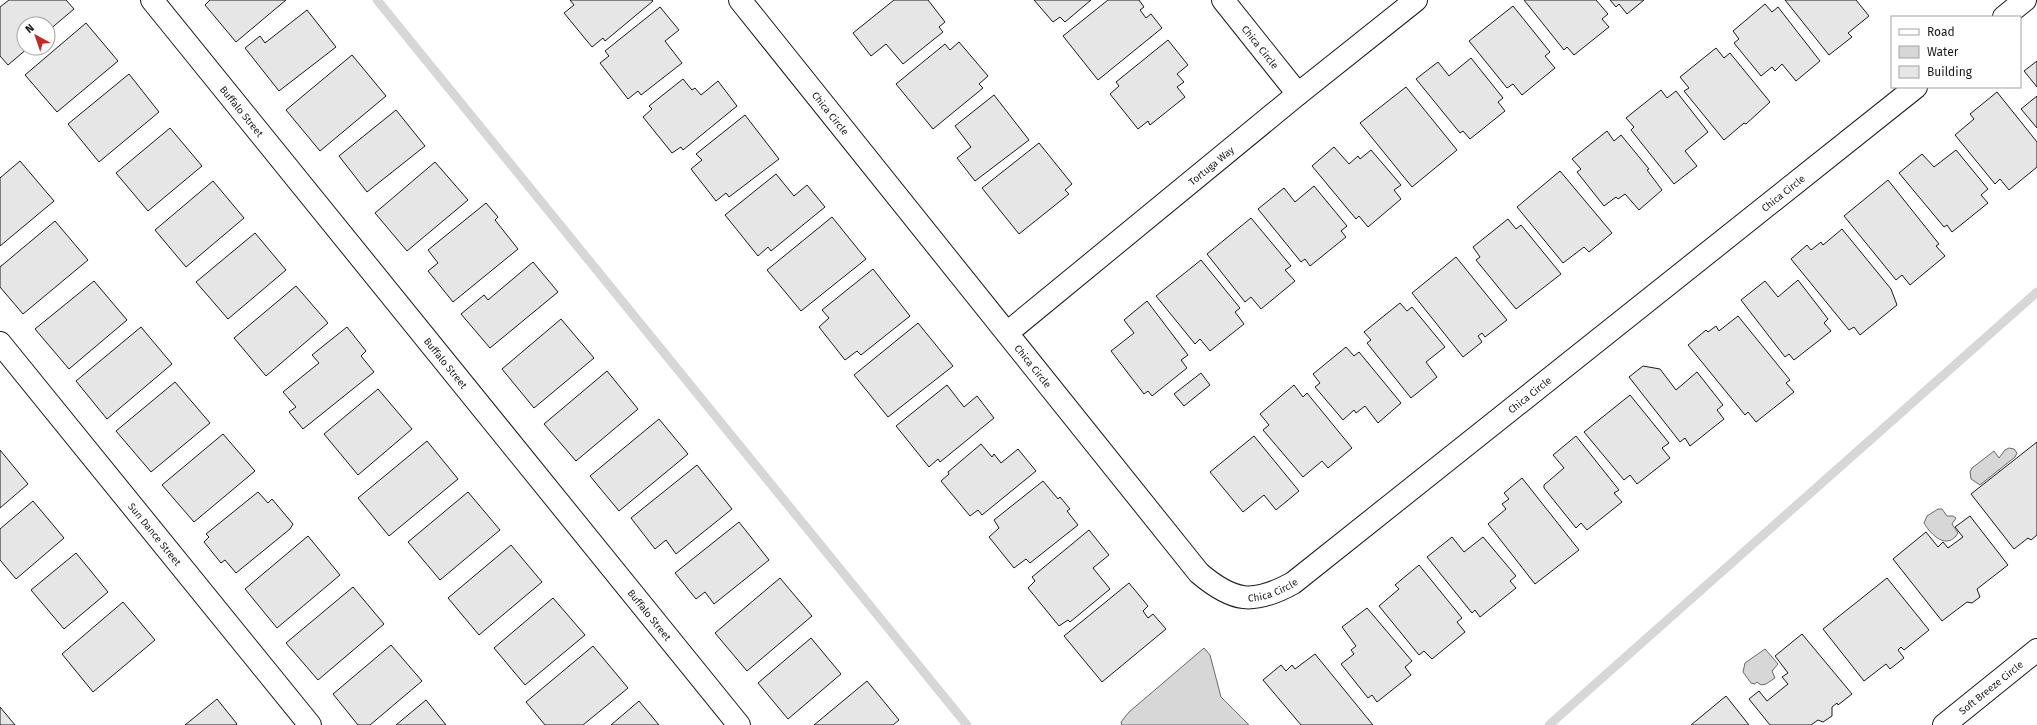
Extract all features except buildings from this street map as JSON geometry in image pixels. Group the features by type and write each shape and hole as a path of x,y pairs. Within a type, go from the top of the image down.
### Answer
{"street":[{"name":"Buffalo Street","path":"152,0 739,725"},
{"name":"Chica Circle","path":"740,0 1199,573 1216,587 1231,596 1251,598 1273,594 1293,583 1915,88"},
{"name":"Chica Circle","path":"1223,0 1298,94"},
{"name":"Tortuga Way","path":"1007,332 1298,94 1416,0"},
{"path":"2005,16 2025,0"},
{"name":"Sun Dance Street","path":"0,343 310,725"},
{"name":"Soft Breeze Circle","path":"1944,725 2037,650"}],"water":[{"path":"2009,448 2014,449 2017,453 2015,457 1980,485 1971,479 1970,472 1972,468 1994,451 1999,458 2005,450"},
{"path":"1938,509 1942,509 1947,516 1953,516 1956,518 1952,524 1958,533 1949,541 1944,541 1935,536 1924,523 1927,516"},
{"path":"1204,648 1210,655 1221,697 1249,725 1122,725 1121,722 1129,712"},
{"path":"1765,649 1778,664 1772,671 1775,678 1766,684 1761,685 1757,682 1755,684 1751,683 1743,672 1745,663"}],"waterway":[{"path":"377,0 967,725"},
{"path":"1549,725 2037,292"}]}
